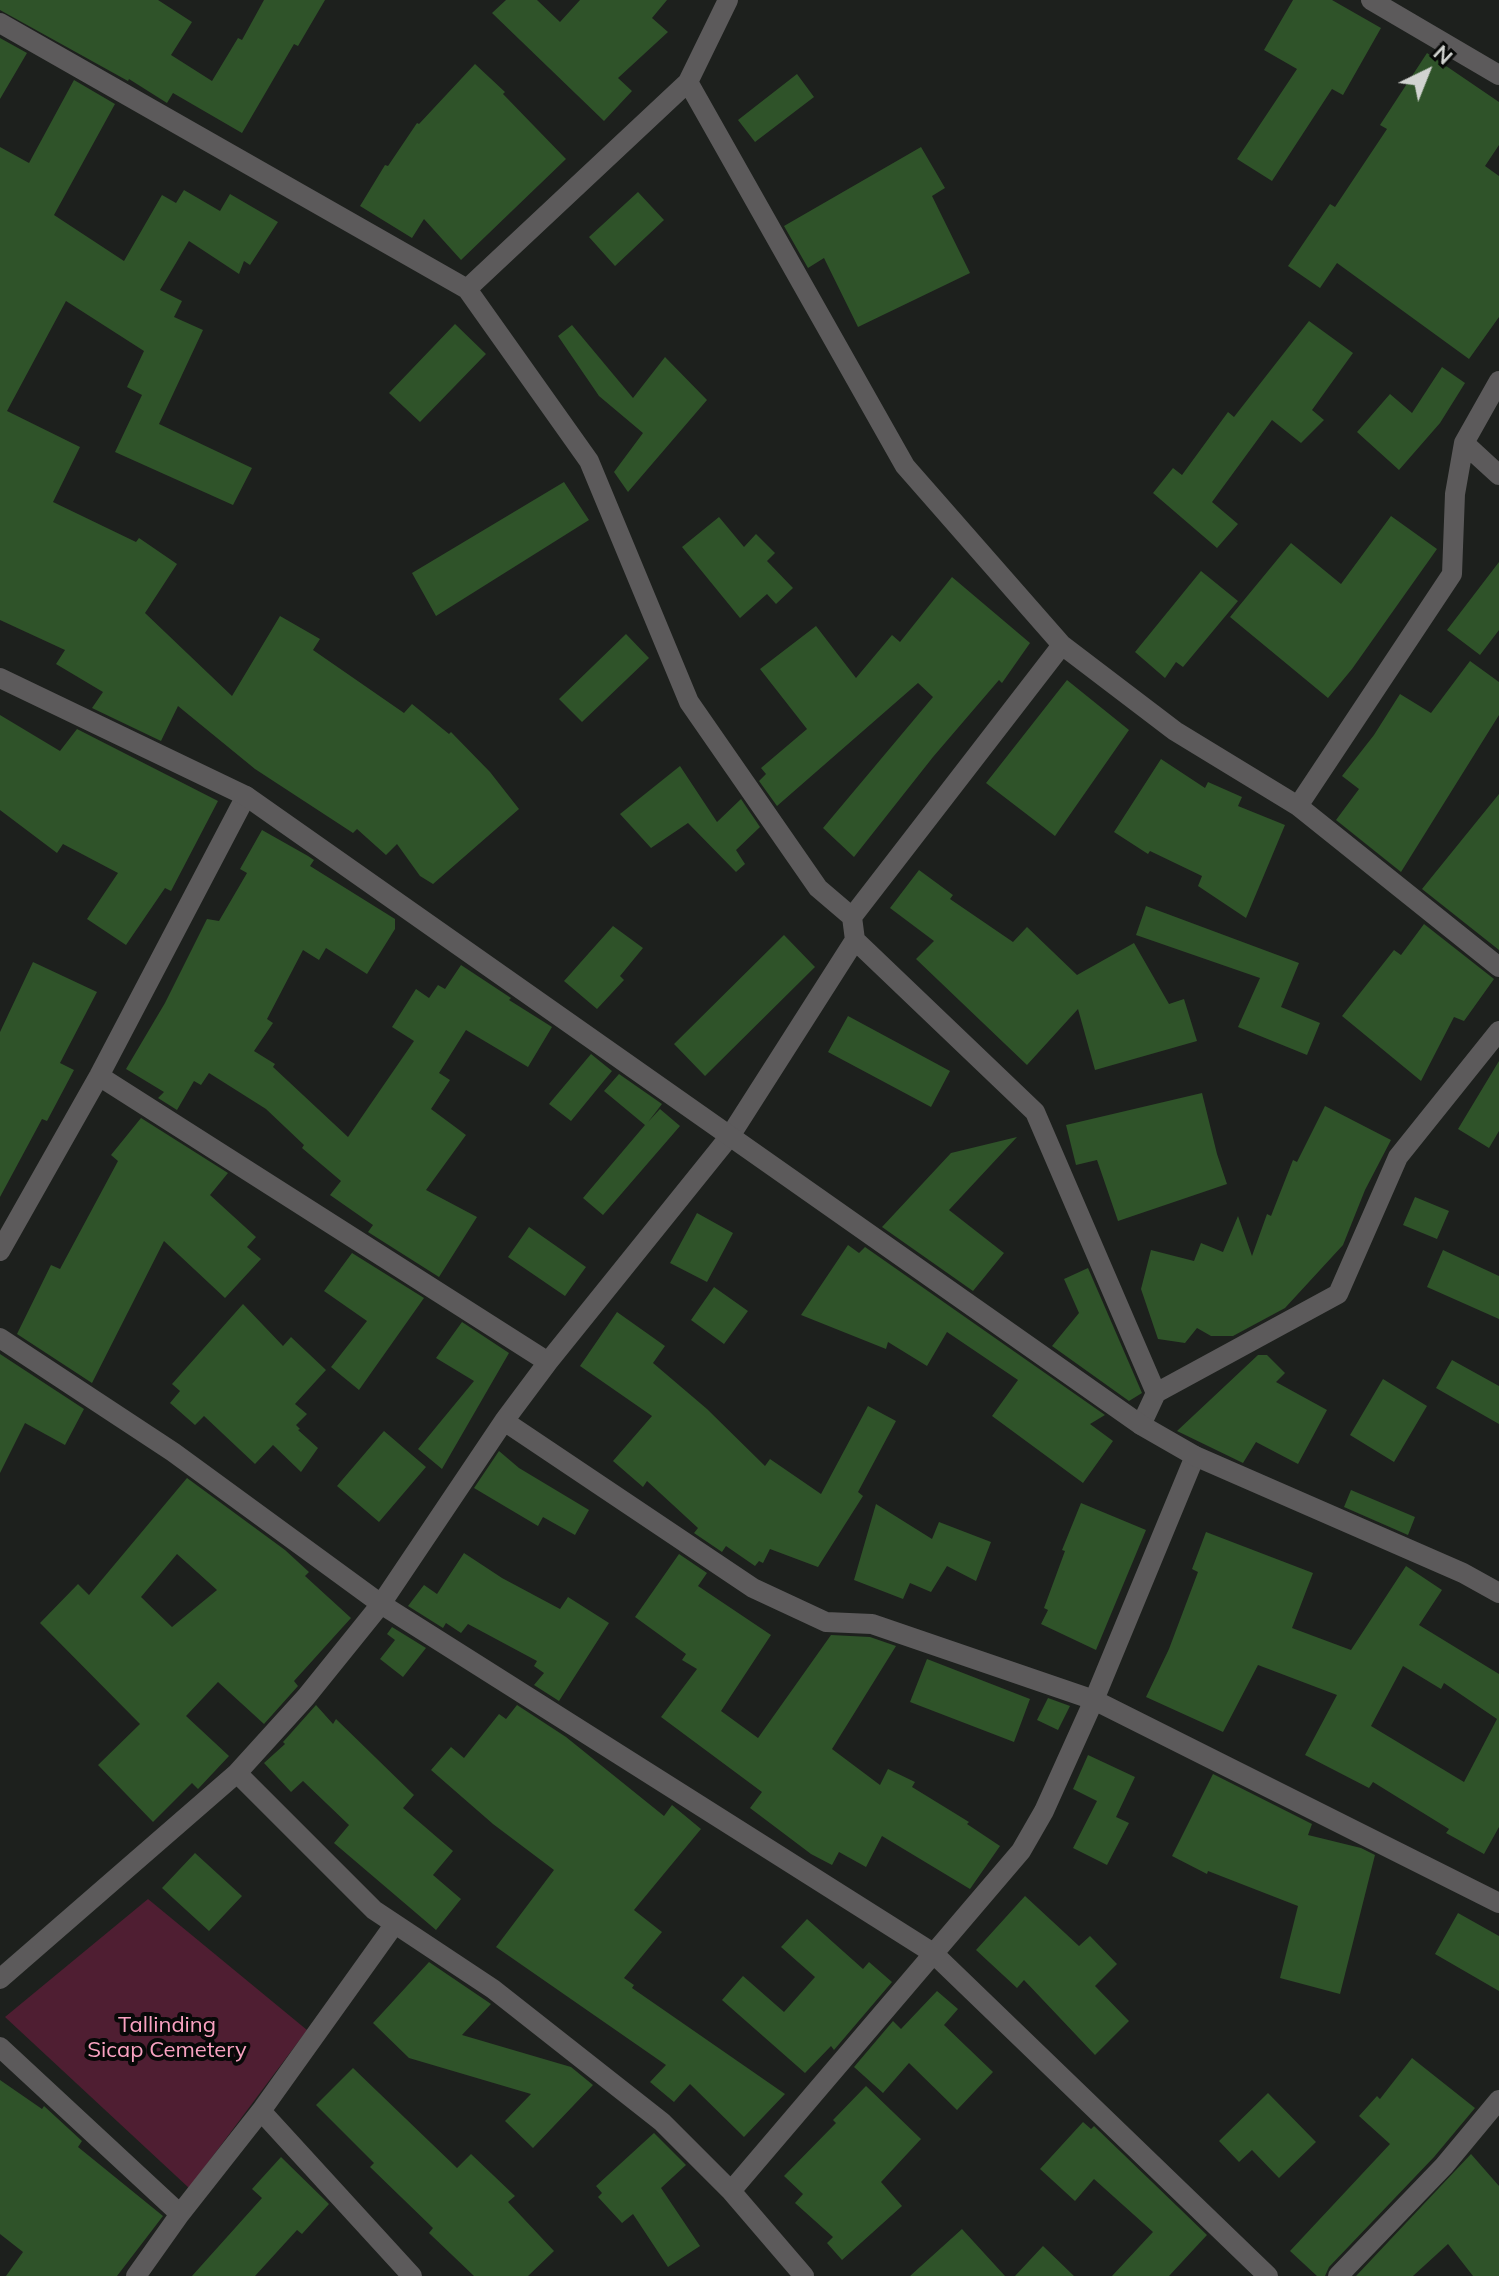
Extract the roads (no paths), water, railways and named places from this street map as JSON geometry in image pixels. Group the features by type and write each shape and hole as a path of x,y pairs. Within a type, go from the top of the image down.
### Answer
{"street":[{"path":"467,289 688,82 728,0"},
{"path":"1371,0 1499,75"},
{"path":"0,23 467,289 589,461 689,702 818,888 852,917 855,940 1035,1112 1156,1393"},
{"path":"688,82 905,466 1062,645 1175,731 1298,806 1499,967"},
{"path":"1298,806 1452,574 1455,494 1464,443 1499,381"},
{"path":"1464,443 1499,475"},
{"path":"852,917 1062,645"},
{"path":"0,678 246,796 1141,1425 1195,1456 1463,1573 1499,1593"},
{"path":"0,1251 99,1076 246,796"},
{"path":"0,1979 237,1773 306,1697 381,1604 504,1421 548,1362 730,1136 855,940"},
{"path":"1141,1425 1156,1393 1338,1294 1398,1157 1499,1031"},
{"path":"99,1076 548,1362"},
{"path":"0,1338 173,1452 381,1604 933,1953 1268,2276"},
{"path":"504,1421 753,1588 826,1622 872,1624 1094,1700 1499,1903"},
{"path":"731,2191 1021,1851 1044,1811 1094,1700 1195,1456"},
{"path":"237,1773 374,1910 493,1989 662,2122 731,2191 804,2276"},
{"path":"136,2276 261,2111 394,1925"},
{"path":"0,2047 180,2214"},
{"path":"1338,2276 1444,2166 1499,2100"},
{"path":"261,2111 412,2276"}],"park label":[{"name":"Tallinding Sicap Cemetery","path":"167,2038"}]}
